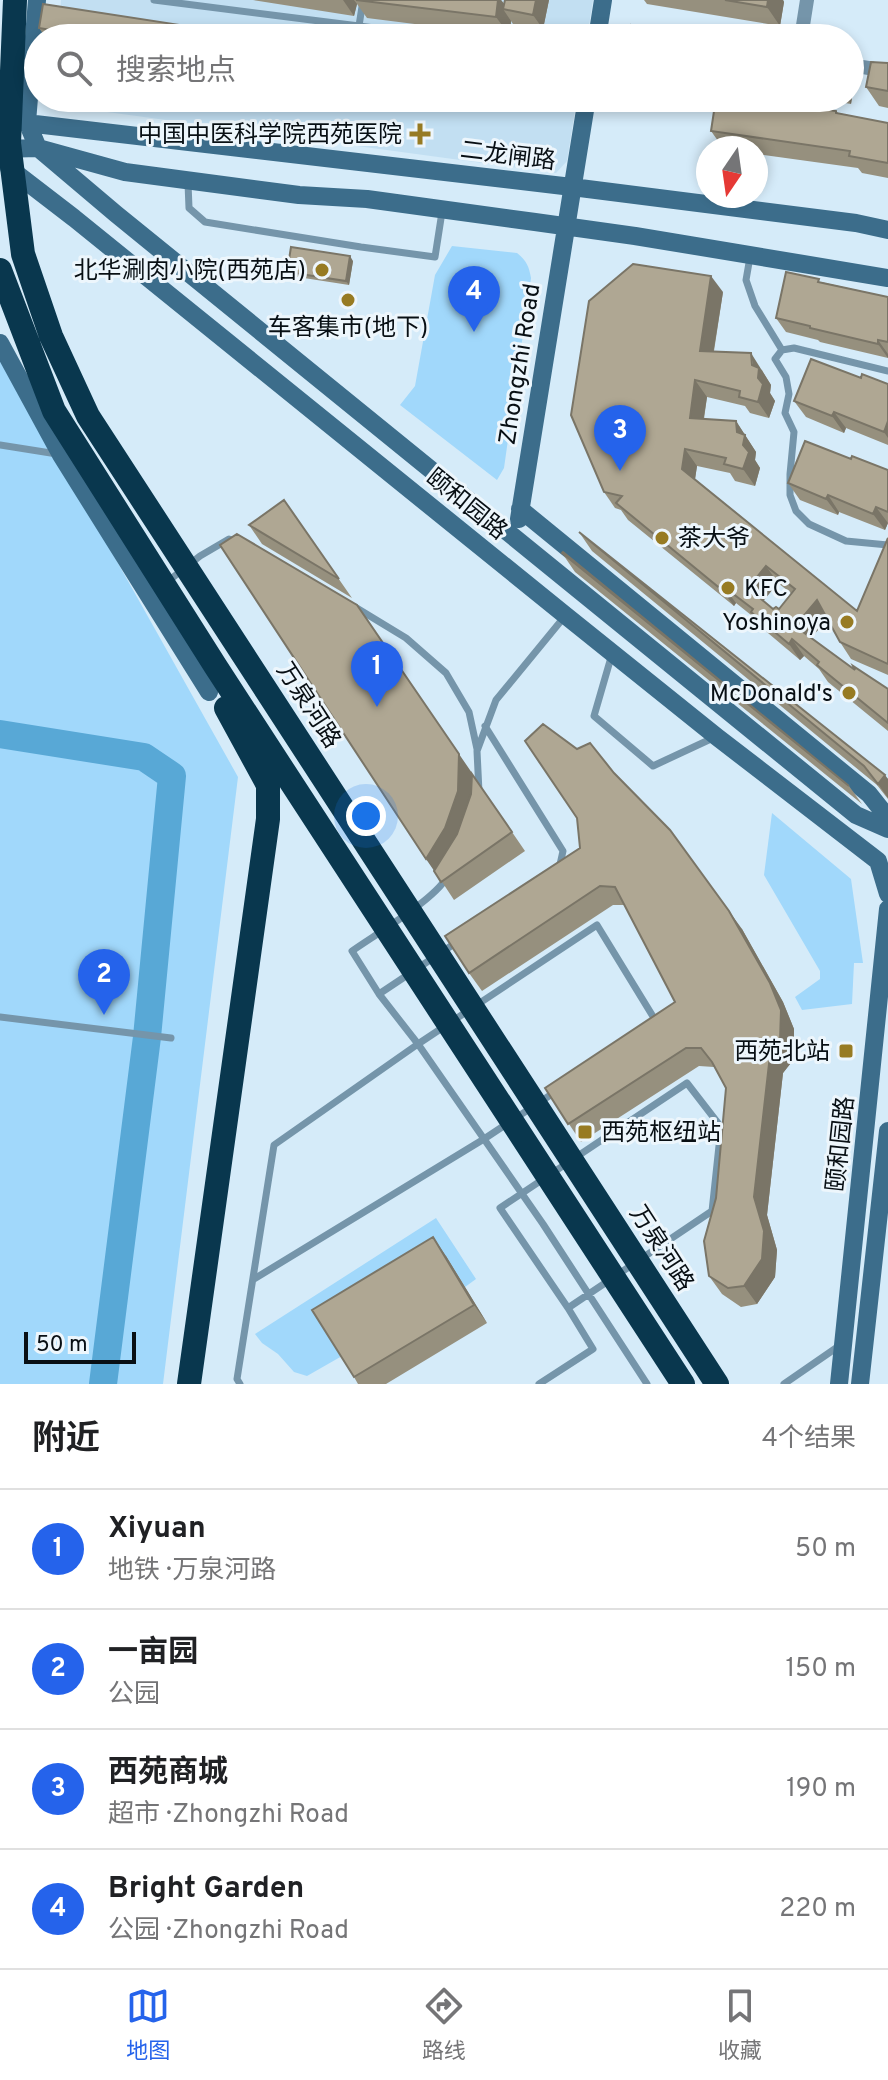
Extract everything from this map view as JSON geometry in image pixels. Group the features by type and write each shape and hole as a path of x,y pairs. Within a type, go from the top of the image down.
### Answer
{"highway":[{"name":"万泉河路","path":"15,0 9,143 23,254 51,336 88,416 717,1384"},
{"path":"0,270 54,411 216,667 683,1384"},
{"path":"189,1384 268,819 268,785 219,695 216,667"}],"main road":[{"path":"35,24 37,0"},
{"path":"599,24 603,0"},
{"path":"0,49 24,50"},
{"path":"28,112 27,122 38,148"},
{"path":"572,187 585,112"},
{"name":"二龙闸路","path":"0,123 27,122 572,187 856,223 888,230"},
{"path":"0,149 38,148 125,172 299,195 367,199 442,209 888,278"},
{"name":"颐和园路","path":"38,148 856,815 888,829"},
{"name":"颐和园路","path":"0,162 717,737 883,856 888,894"},
{"name":"Zhongzhi Road","path":"516,537 572,187"},
{"path":"0,343 61,455 209,692"},
{"name":"颐和园路","path":"520,509 869,794 888,818"},
{"name":"颐和园路","path":"839,1384 888,909"},
{"name":"颐和园路","path":"860,1384 888,1131"}],"street":[{"path":"803,24 807,0"},
{"path":"864,67 888,71"}],"lane":[{"path":"154,0 343,24"},
{"path":"359,24 363,0"},
{"path":"188,181 189,208 205,222 435,257 442,209"},
{"path":"750,255 746,280 750,293 782,350"},
{"path":"888,371 794,348 782,350 775,359 786,377 789,394 785,413 794,432 790,495 796,511 809,524 846,541 888,545"},
{"path":"0,445 61,455"},
{"path":"149,596 200,556 229,539 242,543"},
{"path":"343,600 406,638 446,673 469,712 477,751 479,796"},
{"path":"477,751 496,700 565,615"},
{"path":"612,652 594,716 653,766 717,737"},
{"path":"485,726 563,851 558,875"},
{"path":"450,873 443,884 420,903 352,951 379,994 418,1044 521,1193 647,1384"},
{"path":"240,1384 237,1379 274,1145 418,1044 597,925 657,1024 648,1030"},
{"path":"379,994 464,937"},
{"path":"0,1017 171,1038"},
{"path":"539,1384 593,1349 500,1208 687,1083 721,1127 712,1211 568,1308"},
{"path":"254,1279 484,1139 565,1085"},
{"path":"784,1384 844,1342"}],"shaded area":[{"path":"61,0 593,0 589,24 60,24"},
{"name":"中国中医科学院西苑医院","path":"107,112 575,112 567,161 556,173"},
{"path":"452,246 517,253 525,261 531,278 504,468 497,480 400,405 415,386 435,275"},
{"path":"0,353 238,777 163,1384 0,1384"},
{"path":"772,813 851,879 863,963 854,963 852,1004 802,1010 795,997 820,979 820,971 764,875"},
{"path":"436,1218 476,1279 465,1287 445,1256 342,1356 307,1376 294,1372 255,1334"}],"building":[{"path":"356,0 498,0 496,17"},
{"path":"505,0 536,0 533,15 503,9"},
{"path":"725,0 768,0 767,7"},
{"path":"43,4 173,24 40,24"},
{"path":"871,62 888,63 888,91 866,87"},
{"path":"714,112 836,112 888,123 888,163 849,156 850,151 768,139 768,136 711,131"},
{"path":"291,247 350,256 346,281 287,272"},
{"path":"633,264 711,276 700,351 751,353 752,365 759,368 758,378 763,384 758,402 739,397 740,391 695,380 690,418 736,421 737,432 745,435 743,445 749,452 743,469 724,464 726,458 685,449 682,469 857,611 888,538 888,664 840,642 817,600 795,626 855,670 853,666 888,689 888,723 817,665 819,662 792,639 789,644 751,612 753,609 724,587 722,590 616,503 622,496 604,492 571,415 589,301","holes":["766,566 795,589 779,609 773,609 748,588"]},
{"path":"786,272 888,297 888,342 878,340 878,344 776,318"},
{"path":"811,359 861,378 862,374 888,384 888,421 884,432 834,412 832,416 794,401"},
{"path":"805,441 888,470 888,512 876,507 873,514 828,495 826,499 788,483"},
{"path":"284,500 339,579 249,525"},
{"path":"579,532 885,775 878,784 864,766"},
{"path":"237,534 357,605 459,754 458,791 445,828 426,859 220,545"},
{"path":"563,552 849,786 562,553"},
{"path":"543,724 577,749 590,743 614,773 670,830 729,911 770,983 781,1010 780,1041 770,1055 754,1197 764,1231 762,1259 744,1286 728,1288 709,1276 704,1241 716,1198 726,1088 701,1048 686,1048 568,1124 545,1088 675,1002 615,887 600,886 469,973 445,936 580,848 577,818 525,741"},
{"path":"472,774 512,832 441,882 434,871 457,834 471,794"},
{"path":"433,1237 474,1305 354,1377 312,1310"}],"waterway":[{"path":"0,734 144,757 172,776 147,1037 103,1384"}],"place":[{"name":"中国中医科学院西苑医院","path":"420,134"},
{"name":"北华涮肉小院(西苑店)","path":"322,270"},
{"name":"车客集市(地下)","path":"348,300"},
{"name":"Bright Garden","path":"474,332"},
{"name":"西苑商城","path":"620,471"},
{"name":"茶大爷","path":"662,538"},
{"name":"KFC","path":"728,588"},
{"name":"Yoshinoya","path":"847,622"},
{"name":"McDonald's","path":"849,693"},
{"name":"Xiyuan","path":"377,707"},
{"name":"一亩园","path":"104,1015"},
{"name":"西苑北站","path":"846,1051"},
{"name":"西苑枢纽站","path":"585,1132"}]}
